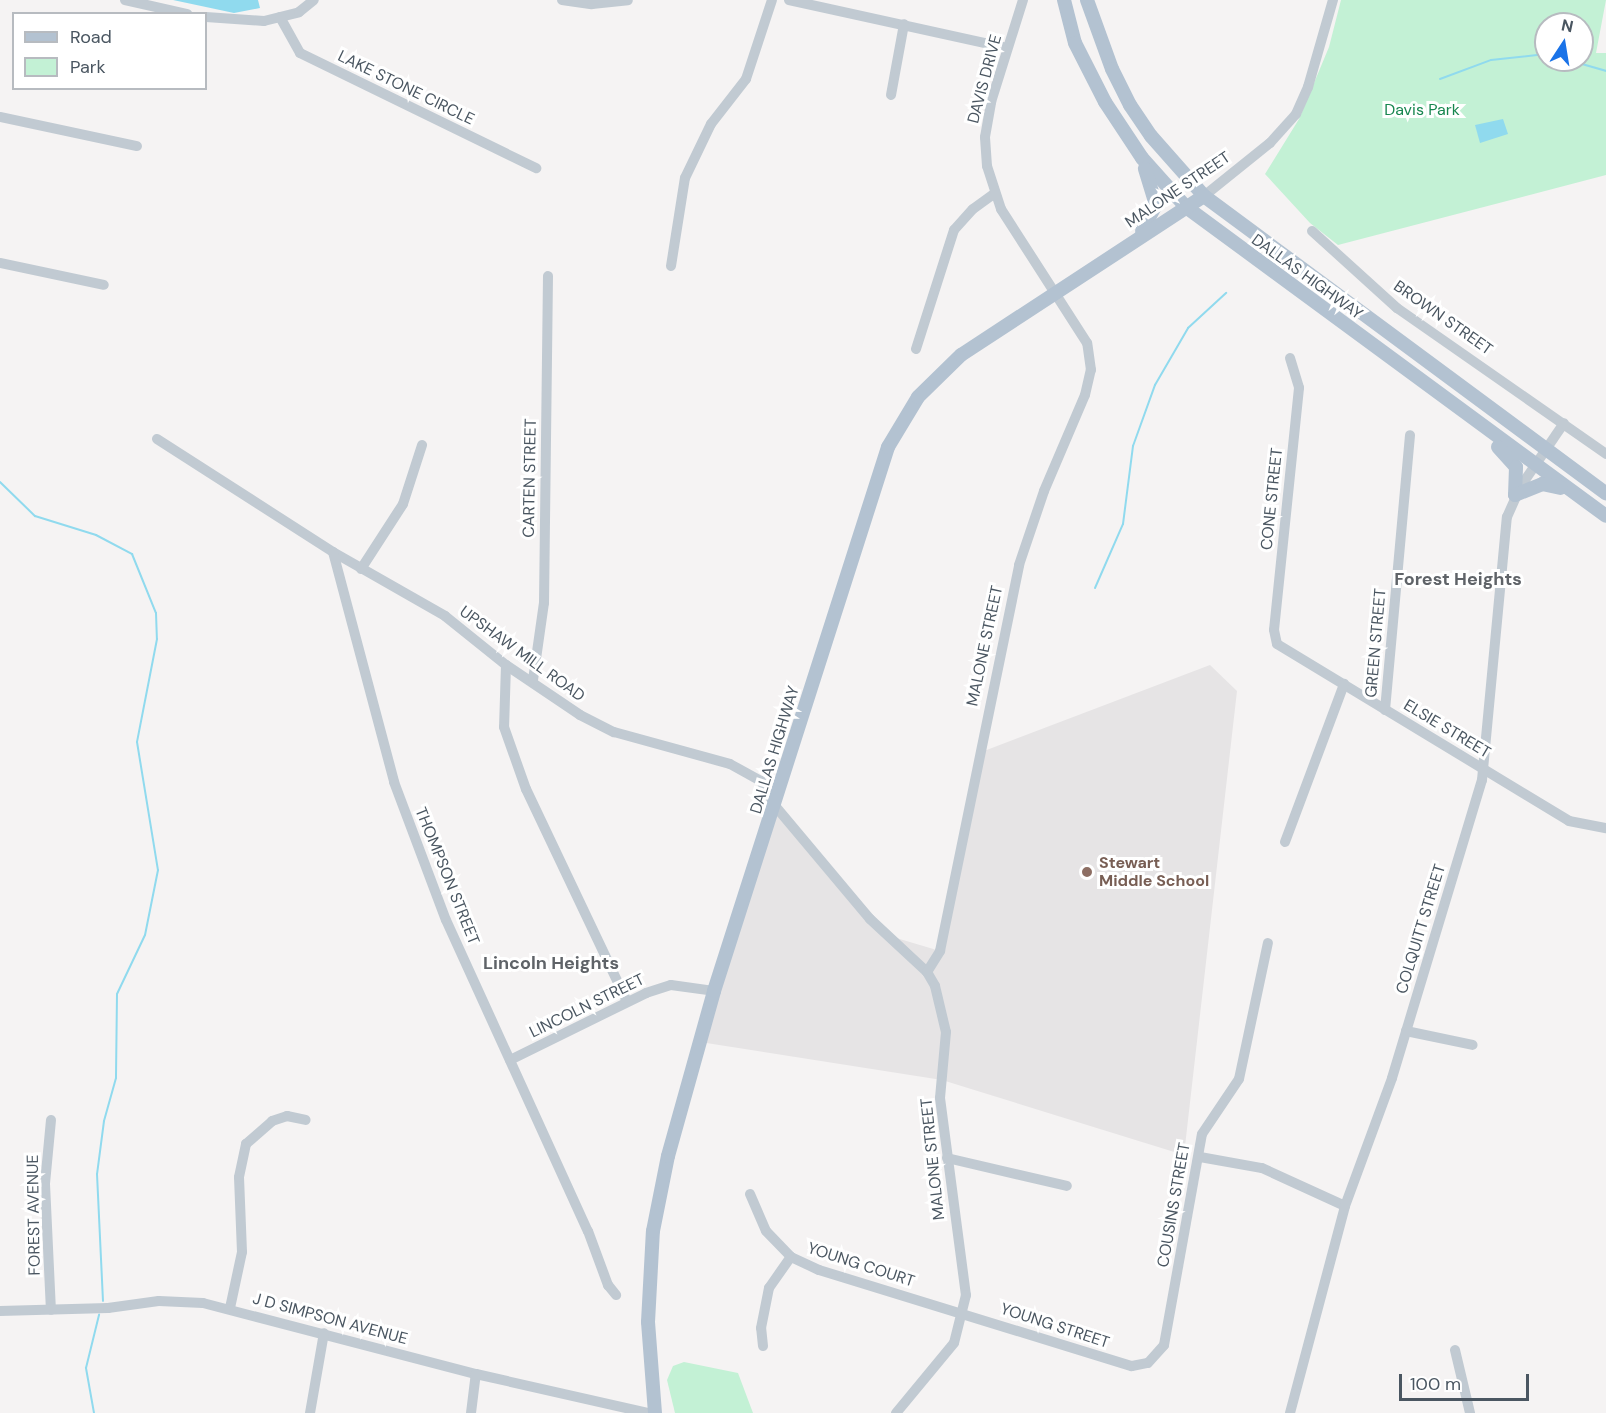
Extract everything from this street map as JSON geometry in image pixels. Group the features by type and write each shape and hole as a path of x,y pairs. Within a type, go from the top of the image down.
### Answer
{"main road":[{"name":"DALLAS HIGHWAY","path":"1064,0 1075,43 1088,71 1142,158 1186,207 1606,516"},
{"name":"DALLAS HIGHWAY","path":"1087,0 1107,59 1130,105 1151,136 1204,196 1606,493"},
{"path":"1134,240 1148,226 1156,205 1142,158"},
{"name":"MALONE STREET","path":"1056,291 1204,196"},
{"name":"DALLAS HIGHWAY","path":"655,1413 648,1341 653,1231 668,1156 714,991 776,807 827,632 895,432 918,397 949,365 1056,291"},
{"path":"1472,419 1513,462 1517,475 1515,495 1542,484 1572,492"},
{"name":"DALLAS HIGHWAY","path":"650,1292 663,1413"}],"street":[{"path":"125,0 178,12"},
{"path":"207,17 264,21 299,12 314,0"},
{"path":"569,0 592,4 628,0"},
{"path":"671,266 685,178 711,124 746,79 772,0"},
{"path":"789,0 1007,48"},
{"name":"DAVIS DRIVE","path":"1023,0 1007,48 985,137 994,194 1056,291"},
{"name":"MALONE STREET","path":"1204,196 1270,143 1296,114 1308,87 1333,0"},
{"name":"LAKE STONE CIRCLE","path":"280,17 300,53 536,168"},
{"path":"891,95 904,24"},
{"path":"0,117 137,146"},
{"path":"916,349 954,230 972,209 994,194"},
{"name":"BROWN STREET","path":"1312,231 1397,308 1606,454"},
{"path":"0,263 104,285"},
{"name":"CARTEN STREET","path":"533,680 544,603 548,276"},
{"name":"MALONE STREET","path":"896,1413 954,1343 961,1311 965,1275 940,1098 946,1032 935,986 927,972 940,951 1019,565 1044,491 1090,379 1087,343 1056,291"},
{"name":"CONE STREET","path":"1277,644 1274,630 1299,388 1290,358"},
{"path":"1545,450 1564,423"},
{"name":"GREEN STREET","path":"1385,710 1410,435"},
{"name":"UPSHAW MILL ROAD","path":"157,439 333,552 445,616 506,665 533,680 580,715 614,732 742,768 761,781 776,807 870,919 927,972"},
{"path":"361,569 403,504 422,445"},
{"name":"COLQUITT STREET","path":"1290,1413 1345,1206 1406,1031 1484,768 1505,532 1515,495 1545,450"},
{"name":"THOMPSON STREET","path":"333,552 394,782 446,920 588,1231 608,1285 616,1295"},
{"name":"ELSIE STREET","path":"1277,644 1569,821 1606,828"},
{"path":"506,665 504,726 526,789 626,1000"},
{"path":"1285,842 1344,684"},
{"name":"COUSINS STREET","path":"1140,1365 1154,1358 1164,1345 1200,1157 1202,1134 1239,1079 1268,943"},
{"name":"LINCOLN STREET","path":"510,1060 626,1000 671,985 714,991"},
{"path":"1406,1031 1473,1045"},
{"path":"230,1308 242,1252 239,1177 246,1144 272,1121 287,1116 306,1120"},
{"name":"FOREST AVENUE","path":"51,1120 45,1184 51,1310"},
{"path":"1200,1157 1262,1168 1345,1206"},
{"path":"947,1158 1067,1186"},
{"name":"YOUNG COURT","path":"750,1194 766,1231 791,1257 819,1270 961,1311"},
{"path":"764,1346 761,1328 769,1288 791,1257"},
{"name":"J D SIMPSON AVENUE","path":"0,1311 51,1310 159,1301 230,1308 609,1410 648,1413"},
{"name":"YOUNG STREET","path":"961,1311 1066,1348 1140,1365"},
{"path":"310,1413 324,1333"},
{"path":"1455,1350 1470,1413"},
{"path":"471,1413 477,1374"}],"shaded area":[{"name":"Stewart Middle School","path":"1210,665 1237,691 1184,1155 942,1080 700,1042 776,807 893,937 940,951 984,751"}],"green space":[{"name":"Davis Park","path":"1341,0 1606,0 1596,53 1606,53 1606,175 1338,245 1310,223 1265,174 1299,119 1329,47"},
{"path":"684,1362 738,1373 753,1413 675,1413 667,1380 673,1366"}],"water":[{"path":"173,0 258,0 260,8 234,13"},
{"path":"1503,119 1508,134 1480,143 1475,125"}],"waterway":[{"path":"1440,79 1491,60 1534,55"},
{"path":"1594,68 1606,71"},
{"path":"1095,588 1123,524 1133,446 1155,385 1188,328 1226,293"},
{"path":"0,482 35,516 96,535 132,554 156,613 157,639 137,742 158,870 145,935 117,994 116,1078 104,1121 97,1174 103,1301"},
{"path":"94,1413 86,1368 99,1315"}],"place":[{"name":"Stewart Middle School","path":"1087,872"}],"district":[{"name":"Forest Heights","path":"1458,579"},
{"name":"Lincoln Heights","path":"551,963"}]}
